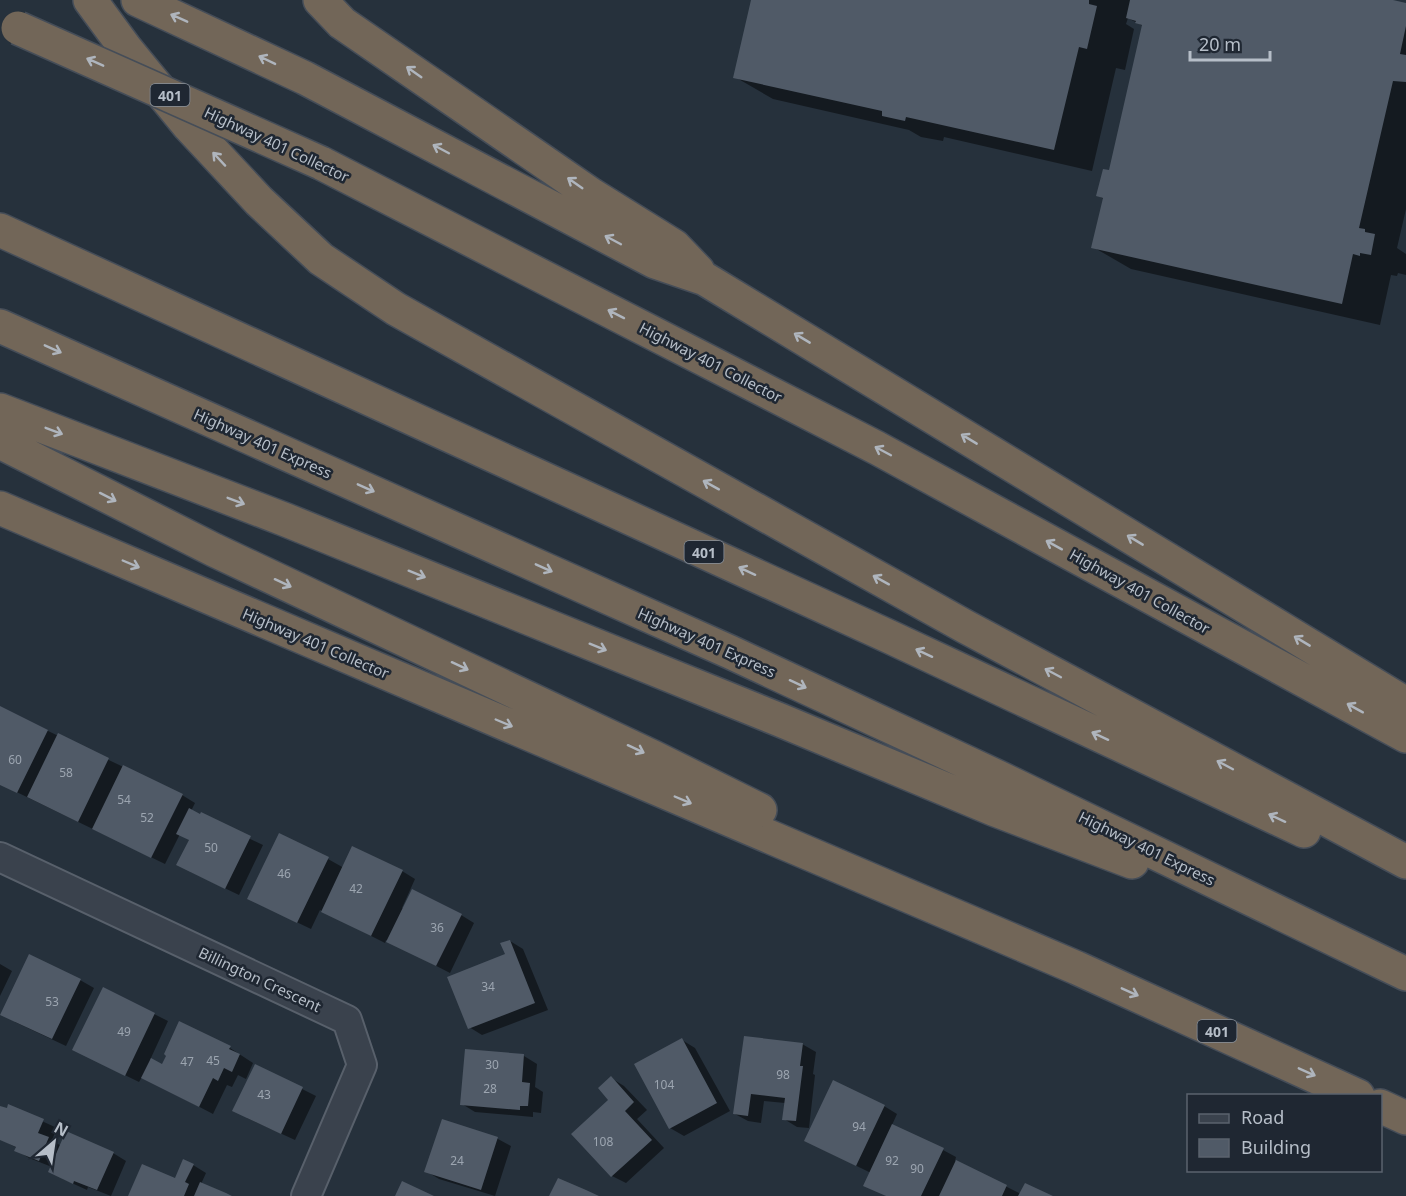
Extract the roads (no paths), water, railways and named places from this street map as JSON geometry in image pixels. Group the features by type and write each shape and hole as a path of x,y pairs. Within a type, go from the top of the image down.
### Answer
{"highway":[{"path":"90,0 126,49 189,126 259,201 321,259 396,309 966,627 1406,862"},
{"path":"138,0 305,78 655,262 705,279 1406,704"},
{"path":"320,0 342,22 361,36 592,195 674,246 705,279"},
{"name":"Highway 401 Collector","path":"9,23 321,162 877,448 1406,736"},
{"name":"401","path":"0,230 890,637 1406,879"},
{"name":"Highway 401 Express","path":"0,326 730,652 998,777 1406,974"},
{"path":"0,410 308,529 993,809 1360,950"},
{"path":"0,442 214,550 653,757 1077,968"},
{"name":"Highway 401 Collector","path":"0,508 1077,968 1356,1094"},
{"path":"1382,1107 1406,1118"}],"street":[{"name":"Billington Crescent","path":"0,857 347,1020 362,1065 306,1196"}]}
